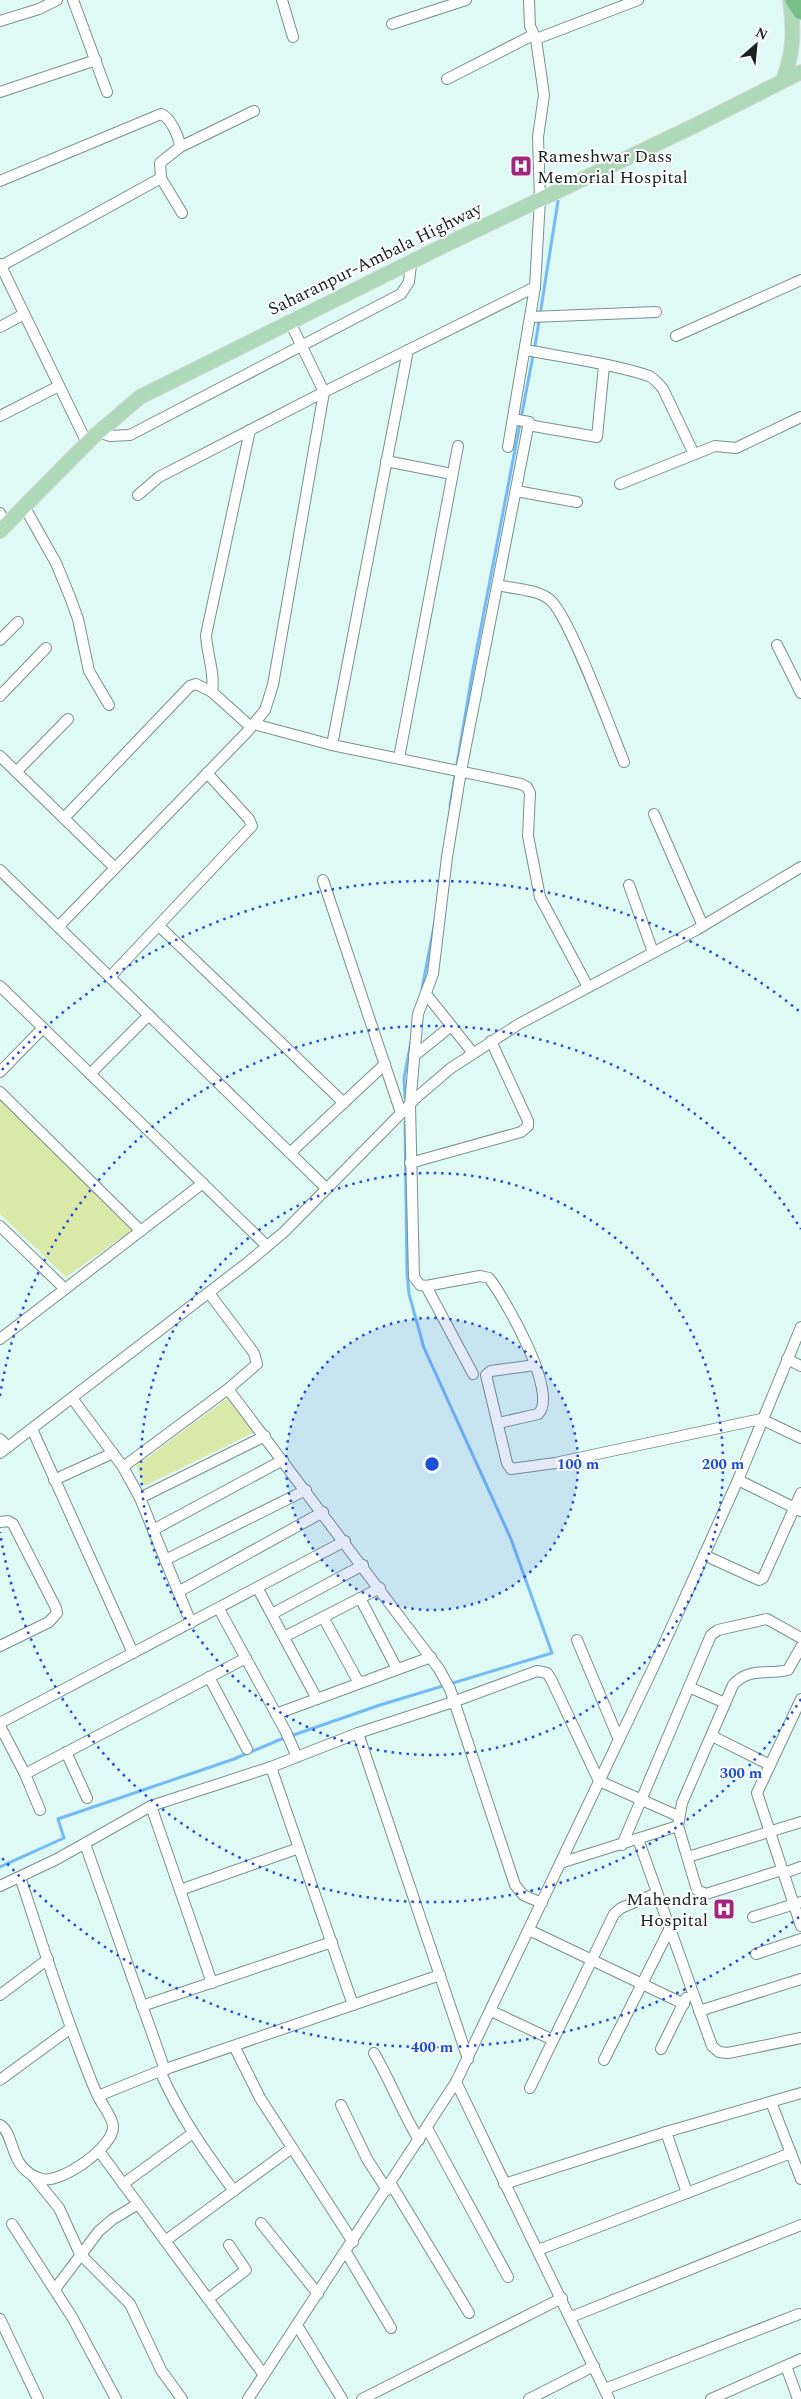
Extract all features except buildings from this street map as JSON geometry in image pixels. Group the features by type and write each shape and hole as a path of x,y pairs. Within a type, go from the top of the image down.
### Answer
{"highway":[{"path":"791,0 801,12"}],"main road":[{"path":"783,80 791,58 793,42 791,0"},
{"name":"Saharanpur-Ambala Highway","path":"2,523 24,506 98,432 140,397 801,72"}],"street":[{"path":"0,21 39,9 57,0"},
{"path":"73,0 107,92"},
{"path":"282,0 293,37"},
{"path":"392,24 466,0"},
{"path":"498,1423 534,1415 542,1411 543,1398 535,1364 514,1317 489,1278 480,1276 426,1286 420,1285 414,1277 410,1104 418,1014 433,974 457,770 498,585 516,491 521,421 536,317 535,287 540,199 538,137 544,96 529,0"},
{"path":"447,78 534,37 638,0"},
{"path":"0,92 96,60"},
{"path":"182,213 161,178 160,163 180,147 254,111"},
{"path":"0,180 161,114 165,116 170,124 180,147"},
{"path":"87,443 0,265 161,178"},
{"path":"98,432 110,436 130,435 185,404 301,347 401,294 409,282 412,264"},
{"path":"676,336 801,280"},
{"path":"138,495 159,477 535,287"},
{"path":"536,317 656,312"},
{"path":"0,327 24,314"},
{"path":"58,927 252,726 265,710 273,685 324,392 290,322"},
{"path":"332,745 408,350"},
{"path":"531,351 604,366 650,377 657,381 663,389 694,454"},
{"path":"521,421 597,437 604,366"},
{"path":"0,416 59,386"},
{"path":"620,484 719,446 736,448 801,417"},
{"path":"508,447 521,421"},
{"path":"212,692 214,672 206,646 206,634 250,430"},
{"path":"399,758 458,446"},
{"path":"386,461 452,474"},
{"path":"516,491 577,502"},
{"path":"24,506 56,563 78,619 89,671 109,706"},
{"path":"498,585 542,595 556,604 591,681 624,762"},
{"path":"0,640 18,622"},
{"path":"777,645 801,693"},
{"path":"0,696 46,648"},
{"path":"64,818 190,686 201,685 252,726 527,787 530,794 528,836 540,896 588,987"},
{"path":"16,772 68,719"},
{"path":"0,756 115,868"},
{"path":"110,977 252,826 249,819 207,773"},
{"path":"654,814 704,926"},
{"path":"3,1446 32,1429 267,1246 327,1189 410,1104 436,1080 473,1053 588,987 704,926 801,867"},
{"path":"0,870 327,1189"},
{"path":"323,880 401,1113"},
{"path":"629,884 653,952"},
{"path":"159,926 344,1103"},
{"path":"0,986 267,1246"},
{"path":"426,994 473,1053"},
{"path":"90,1074 149,1015"},
{"path":"414,1056 452,1026"},
{"path":"0,1072 43,1028"},
{"path":"410,1163 520,1132 528,1126 528,1121 491,1041"},
{"path":"290,1153 385,1064"},
{"path":"0,1092 141,1231"},
{"path":"1,1337 203,1183"},
{"path":"0,1226 65,1289"},
{"path":"426,1286 473,1374"},
{"path":"123,1467 228,1389 258,1364 257,1358 209,1293"},
{"path":"248,2399 420,2140 468,2059 600,1781 704,1555 738,1480 761,1419 801,1327"},
{"path":"787,1359 801,1366"},
{"path":"535,1364 488,1372 487,1380 507,1463 511,1469 516,1470 761,1419 801,1438"},
{"path":"228,1389 431,1656 448,1685 515,1885 523,1895 542,1902"},
{"path":"72,1398 123,1467 140,1498 191,1623"},
{"path":"32,1429 133,1653"},
{"path":"140,1498 265,1436"},
{"path":"54,1480 113,1453"},
{"path":"153,1530 283,1460"},
{"path":"738,1480 797,1510"},
{"path":"165,1560 306,1490"},
{"path":"704,1555 759,1580 762,1578 797,1510 801,1493"},
{"path":"178,1592 323,1512"},
{"path":"0,1522 8,1520 13,1524 56,1608 56,1613 49,1622 0,1646"},
{"path":"40,1810 25,1774 0,1725 345,1541"},
{"path":"272,1614 363,1565"},
{"path":"284,1637 380,1588"},
{"path":"258,1589 317,1699"},
{"path":"360,1598 397,1669"},
{"path":"219,1609 286,1732 297,1757"},
{"path":"324,1617 359,1683"},
{"path":"622,1844 711,1635 718,1630 767,1619 801,1638"},
{"path":"577,1640 619,1740"},
{"path":"801,1648 788,1670 748,1673 740,1677 734,1685 682,1802 678,1821 697,1890 701,1894 801,1867"},
{"path":"276,1714 431,1656"},
{"path":"25,1774 246,1658"},
{"path":"0,1886 85,1844 151,1806 271,1767 358,1733 453,1702 537,1671 547,1674 600,1781 641,1799 678,1821"},
{"path":"209,1677 247,1750"},
{"path":"688,1687 726,1703"},
{"path":"801,1700 757,1793 783,1871 797,1903 801,1926"},
{"path":"358,1733 468,2059"},
{"path":"712,1736 770,1765"},
{"path":"66,1752 87,1798"},
{"path":"271,1767 353,2005"},
{"path":"151,1806 212,1983"},
{"path":"560,1864 638,1839 678,1821"},
{"path":"688,1857 801,1822"},
{"path":"638,1839 712,2046 719,2052 728,2053 801,2038"},
{"path":"85,1844 142,2006 170,2095 192,2133 234,2191"},
{"path":"180,1890 299,1848"},
{"path":"20,1877 71,2028 98,2096 113,2124 114,2131 111,2138 99,2151 65,2175 52,2180 42,2179 30,2173"},
{"path":"530,2088 614,1914 621,1908 657,1893"},
{"path":"753,1918 797,1903"},
{"path":"604,2060 670,1928"},
{"path":"529,1930 684,2004"},
{"path":"756,1954 801,1940"},
{"path":"142,2006 332,1942"},
{"path":"0,1996 48,1959"},
{"path":"98,2096 163,2070 440,1975"},
{"path":"698,2010 801,1979"},
{"path":"661,2049 691,1988"},
{"path":"491,2011 553,2040"},
{"path":"0,2080 71,2028"},
{"path":"234,2046 260,2098 353,2242"},
{"path":"374,2053 395,2090 402,2113 420,2140"},
{"path":"456,2082 504,2184 562,2298 609,2399"},
{"path":"504,2184 666,2132 801,2093"},
{"path":"771,2102 801,2179"},
{"path":"341,2105 367,2160 389,2187 469,2313"},
{"path":"0,2125 6,2130 19,2163 30,2173 58,2208 80,2254 130,2304 160,2370 182,2399"},
{"path":"427,2128 508,2277"},
{"path":"666,2132 687,2193"},
{"path":"123,2184 192,2133"},
{"path":"165,2241 292,2148"},
{"path":"99,2151 264,2375"},
{"path":"538,2250 791,2153"},
{"path":"55,2289 99,2231 138,2204"},
{"path":"261,2223 318,2294"},
{"path":"12,2224 55,2289 116,2399"},
{"path":"571,2317 801,2226"},
{"path":"208,2299 246,2270 246,2267 229,2245"},
{"path":"346,2252 391,2328"},
{"path":"362,2399 562,2298"},
{"path":"604,2389 799,2314"},
{"path":"0,2319 38,2399"},
{"path":"297,2325 342,2399"},
{"path":"711,2399 801,2359"},
{"path":"529,2399 594,2366"},
{"path":"786,2366 798,2399"}],"green space":[{"path":"0,1099 132,1230 66,1277 0,1214"},
{"path":"228,1398 255,1432 144,1486 136,1466"}],"waterway":[{"path":"450,806 473,669 536,340 558,201"},
{"path":"422,989 434,926"},
{"path":"405,1098 404,1078 411,1042"},
{"path":"0,1867 64,1838 58,1819 234,1759 279,1740 380,1705 552,1653 511,1539 424,1348 409,1294 405,1122"}],"place":[{"name":"Rameshwar Dass Memorial Hospital","path":"521,166"},
{"name":"Mahendra Hospital","path":"724,1909"}]}
